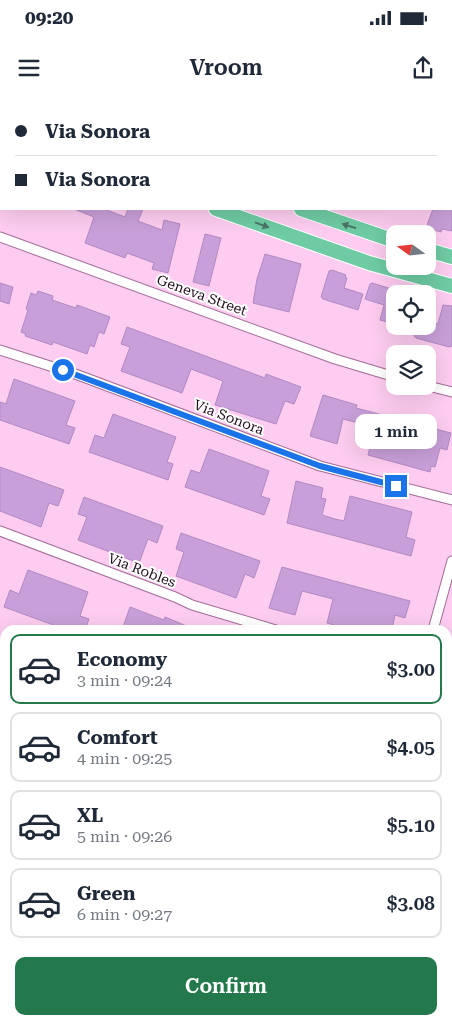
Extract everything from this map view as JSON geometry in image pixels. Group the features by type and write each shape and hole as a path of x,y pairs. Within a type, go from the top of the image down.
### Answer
{"main road":[{"path":"219,210 369,263 452,286"},
{"path":"304,210 386,238"},
{"path":"436,252 452,257"}],"street":[{"name":"Geneva Street","path":"0,237 335,359 386,374"},
{"name":"Via Sonora","path":"0,350 78,375 320,466 452,500"},
{"path":"436,388 452,392"},
{"name":"Via Robles","path":"0,531 192,605 259,625"},
{"path":"435,625 452,561"}],"building":[{"path":"76,210 107,210 125,217 128,210 143,210 138,221 162,230 164,220 180,224 168,273 152,269 154,263 127,253 125,258 85,243 94,217"},
{"path":"433,210 452,210 452,231 442,229 441,232 436,231 436,225 427,225"},
{"path":"205,234 221,238 209,286 193,282"},
{"path":"265,254 301,264 289,312 253,303 257,279"},
{"path":"332,270 346,275 344,288 363,294 358,310 321,297 329,271"},
{"path":"0,283 13,287 9,304 0,301"},
{"path":"370,284 386,287 386,322 380,320 384,305 365,299"},
{"path":"38,291 53,296 52,300 76,308 77,305 110,317 104,334 99,332 94,347 90,345 87,354 53,342 52,345 25,336 26,334 21,332 31,293 36,295"},
{"path":"443,305 452,306 452,346 449,347 414,336 436,335 436,323 438,324"},
{"path":"127,327 265,378 266,374 301,387 294,404 285,401 276,424 215,405 223,381 191,369 182,393 121,371 130,347 121,344"},
{"path":"14,379 75,401 66,425 75,428 69,444 0,420 0,402 6,404"},
{"path":"323,395 357,405 356,408 451,433 447,450 440,448 435,467 431,466 430,472 368,455 374,431 365,428 366,425 343,419 337,444 310,436"},
{"path":"113,414 176,437 167,462 173,464 168,480 89,452 95,435 104,438"},
{"path":"209,449 269,471 261,496 270,499 264,515 185,487 191,470 200,473"},
{"path":"0,467 64,490 58,506 49,503 41,527 0,511"},
{"path":"296,481 323,488 321,498 326,499 322,515 335,519 344,521 350,496 412,512 406,537 415,540 411,556 287,523"},
{"path":"84,497 163,526 157,543 148,539 139,563 78,540 87,517 78,514"},
{"path":"181,533 260,561 254,578 245,574 236,598 176,576 184,552 176,549"},
{"path":"282,567 410,601 405,618 395,615 393,625 334,625 327,623 333,599 302,591 295,615 269,608"},
{"path":"28,570 88,592 80,616 89,619 87,625 53,625 4,607 10,590 19,594"},
{"path":"130,607 164,620 165,617 184,625 124,625"}],"route":[{"path":"63,370 320,466 396,486"}]}
